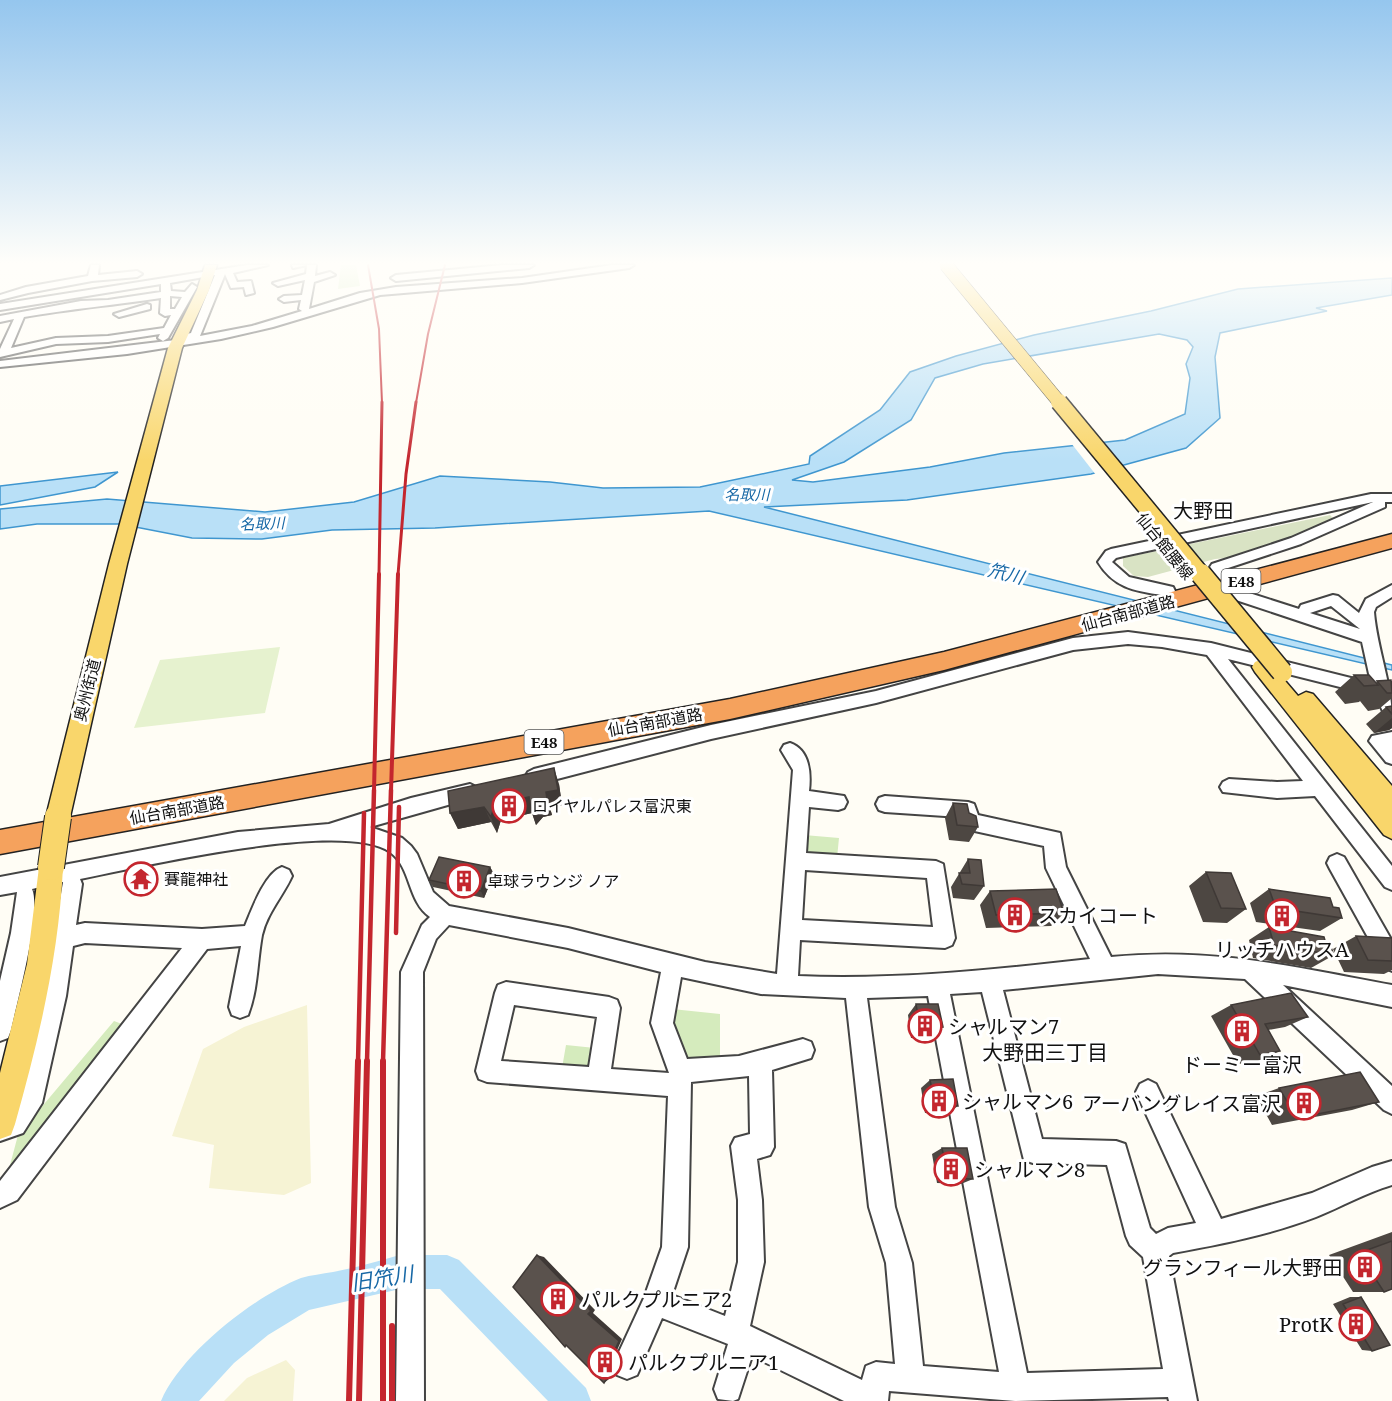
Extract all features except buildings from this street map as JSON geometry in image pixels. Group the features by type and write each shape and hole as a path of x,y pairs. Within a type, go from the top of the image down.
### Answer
{"highway":[{"name":"仙台南部道路","path":"1301,565 1392,536"},
{"name":"仙台南部道路","path":"0,842 730,709 944,662 1085,624 1175,595 1392,541"}],"main road":[{"name":"奥州街道","path":"0,1124 13,1081 58,875 58,817 65,785 118,564 175,340 180,330"},
{"name":"仙台館腰線","path":"991,330 1272,670 1392,803"},
{"name":"仙台館腰線","path":"999,330 1272,670 1392,828"}],"street":[{"path":"1,357 15,330"},
{"path":"74,340 77,330"},
{"path":"175,340 177,330"},
{"path":"1,357 126,352 175,340 237,330"},
{"path":"1,357 56,341 175,340"},
{"path":"1175,595 1118,579 1105,562 1111,554 1124,550 1371,498 1392,498"},
{"path":"1222,580 1217,567 1222,564 1252,557 1296,541 1392,498"},
{"path":"1392,590 1367,607 1369,635 1381,688 1386,706 1392,713"},
{"path":"1235,591 1241,596 1369,635"},
{"path":"1306,609 1333,600 1359,622 1369,635"},
{"path":"517,781 581,767 711,732 876,697 1073,644 1128,638 1211,649 1381,688"},
{"path":"1211,649 1317,788 1392,881"},
{"path":"1392,739 1378,741 1392,757"},
{"path":"787,986 802,769 790,750"},
{"path":"327,832 411,806 485,788"},
{"path":"1240,792 1317,788"},
{"path":"800,798 838,802"},
{"path":"885,805 968,810 970,822 1053,839 1056,868 1106,969"},
{"path":"0,886 258,837 327,832 354,833 394,843 407,853 414,865 422,896 433,909 445,915 567,938 672,967 787,986 855,988 937,985 1106,969 1193,964 1252,971 1392,996"},
{"path":"790,929 945,938 936,870 795,861"},
{"path":"1337,863 1392,961"},
{"path":"0,1129 15,1125 30,1103 55,996 65,938 58,875"},
{"path":"240,1007 250,960 252,935 262,908 282,876"},
{"path":"0,1030 21,933 25,895"},
{"path":"410,1401 412,972 429,932 445,915"},
{"path":"65,938 85,933 202,939 252,935"},
{"path":"0,1196 8,1191 202,939"},
{"path":"627,1365 656,1302 675,1247 680,1078 662,1023 672,967"},
{"path":"1252,971 1392,1102"},
{"path":"656,1302 739,1336 874,1400 876,1376 1016,1387 1182,1392 1155,1250 1139,1236 1116,1154 1033,1151 990,980"},
{"path":"937,985 1016,1387"},
{"path":"855,988 882,1207 899,1263 910,1377"},
{"path":"598,1079 609,1008 506,993 486,1071 598,1079 680,1078 739,1067 804,1050"},
{"path":"728,1389 751,1262 750,1200 743,1146 762,1147 760,1061"},
{"path":"1148,1092 1214,1233"},
{"path":"1155,1250 1167,1241 1237,1229 1314,1205 1372,1179 1392,1173"}],"shaded area":[{"path":"307,1005 311,1183 284,1195 209,1188 214,1145 172,1136 203,1049 244,1027"},
{"path":"286,1360 295,1370 293,1401 224,1401 247,1378"}],"green space":[{"path":"1330,515 1333,518 1331,521 1289,540 1239,557 1215,559 1148,577 1134,576 1123,566 1123,558"},
{"path":"280,647 265,713 134,728 160,660"},
{"path":"804,835 839,838 837,858 808,856 802,849"},
{"path":"672,1009 720,1014 720,1059 684,1058 670,1024"},
{"path":"114,1021 130,1027 5,1184 18,1135"},
{"path":"566,1045 595,1048 592,1065 584,1071 562,1068"}],"water":[{"path":"1057,330 1233,330 1220,333 1215,357 1220,418 1186,448 1091,474 907,500 764,507 1392,665 1392,670 709,511 435,528 332,530 262,539 192,538 120,524 37,524 0,529 0,509 107,499 265,512 354,502 440,476 550,482 603,488 700,487 809,464 810,456 880,410 910,372 956,356","holes":["1159,334 1187,340 1193,347 1186,364 1190,378 1185,414 1125,440 1004,453 930,467 813,482 792,480 844,462 911,420 935,378 983,364"]},
{"path":"118,472 95,487 0,505 0,486"}],"pier":[{"path":"1100,440 1123,468 1096,475 1071,443"}],"waterway":[{"name":"旧笊川","path":"179,1401 190,1383 222,1351 256,1323 304,1294 334,1289 400,1272 447,1272 573,1401"}],"railway":[{"path":"379,330 382,403"},
{"path":"416,403 429,330"},
{"path":"398,575 406,474 416,402"},
{"path":"379,575 382,403"},
{"path":"374,791 379,574"},
{"path":"391,791 398,574"},
{"path":"367,1062 374,790"},
{"path":"383,1062 391,790"},
{"path":"396,933 399,807"},
{"path":"358,1062 364,813"},
{"path":"349,1401 358,1061"},
{"path":"359,1401 367,1061"},
{"path":"383,1062 383,1401"},
{"path":"392,1326 392,1401"}],"place":[{"name":"ロイヤルパレス富沢東","path":"509,806"},
{"name":"賽龍神社","path":"141,879"},
{"name":"卓球ラウンジ ノア","path":"464,881"},
{"name":"スカイコート","path":"1015,915"},
{"name":"リッチハウスA","path":"1282,916"},
{"name":"シャルマン7","path":"925,1026"},
{"name":"ドーミー富沢","path":"1242,1031"},
{"name":"シャルマン6","path":"939,1101"},
{"name":"アーバングレイス富沢","path":"1304,1103"},
{"name":"シャルマン8","path":"951,1169"},
{"name":"グランフィール大野田","path":"1365,1267"},
{"name":"パルクプルニア2","path":"558,1299"},
{"name":"ProtK","path":"1356,1324"},
{"name":"パルクプルニア1","path":"605,1362"}],"district":[{"name":"大野田","path":"1203,510"},
{"name":"大野田三丁目","path":"1045,1052"}],"water label":[{"name":"名取川","path":"747,494"},
{"name":"名取川","path":"262,523"},
{"name":"笊川","path":"1006,573"}]}
